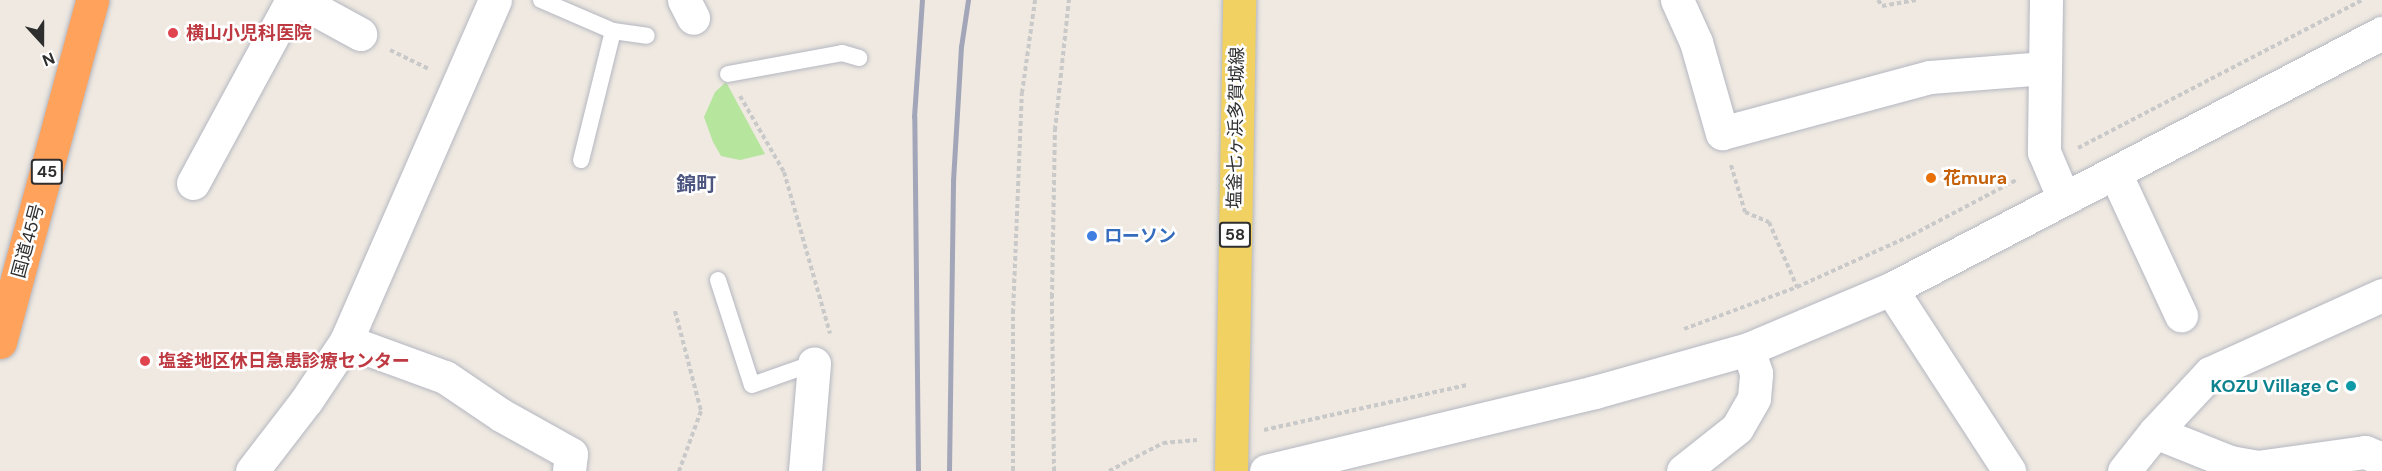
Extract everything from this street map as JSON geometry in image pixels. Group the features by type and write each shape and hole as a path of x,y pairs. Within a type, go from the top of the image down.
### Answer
{"highway":[{"name":"国道45号","path":"0,342 92,0"}],"main road":[{"name":"塩釜七ヶ浜多賀城線","path":"1231,471 1239,0"}],"street":[{"path":"193,183 292,0"},
{"path":"298,0 360,34"},
{"path":"252,471 306,401 346,341 495,0"},
{"path":"1677,0 1696,42 1722,133 1930,77 2046,68"},
{"path":"2046,0 2044,152 2064,199"},
{"path":"1266,471 1595,392 1748,350 1891,289 2382,33"},
{"path":"2115,173 2181,315"},
{"path":"1891,289 2009,471"},
{"path":"2124,471 2155,432 2210,373 2382,296"},
{"path":"346,341 445,377 501,415 571,454 569,471"},
{"path":"1683,471 1737,428 1754,398 1756,373 1748,350"},
{"path":"805,471 813,363"},
{"path":"2155,432 2230,462 2257,467 2365,452 2382,459"}],"lane":[{"path":"541,0 613,31 648,36"},
{"path":"581,160 613,31"},
{"path":"728,74 842,53 859,58"},
{"path":"718,280 752,386 813,363"}],"path":[{"path":"1013,471 1013,313 1022,93 1035,0"},
{"path":"1054,471 1052,297 1055,130 1069,0"},
{"path":"1878,0 1882,6 1916,0"},
{"path":"1677,331 1797,286 1912,235 2362,0"},
{"path":"360,34 438,74"},
{"path":"728,74 784,172 828,322 834,355 813,363"},
{"path":"1722,133 1745,212 1769,222 1797,286"},
{"path":"675,310 701,411 679,471"},
{"path":"1109,471 1163,443 1231,437 1477,383"}],"green space":[{"path":"726,82 765,154 740,160 721,156 713,142 704,117 715,92"}],"railway":[{"path":"918,471 914,117 922,0"},
{"path":"949,471 953,181 961,47 968,0"}],"place":[{"name":"横山小児科医院","path":"173,33"},
{"name":"花mura","path":"1931,178"},
{"name":"ローソン","path":"1092,236"},
{"name":"塩釜地区休日急患診療センター","path":"145,361"},
{"name":"KOZU Village C","path":"2351,386"}],"district":[{"name":"錦町","path":"696,184"}]}
